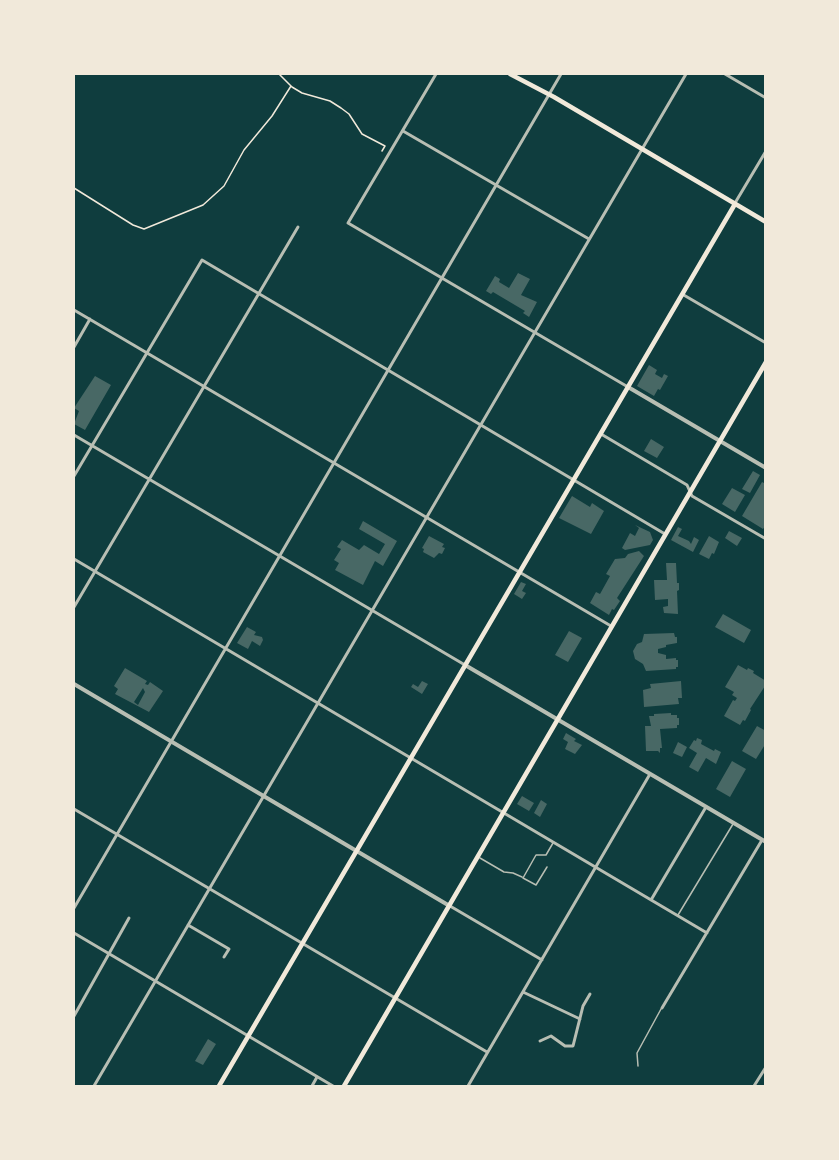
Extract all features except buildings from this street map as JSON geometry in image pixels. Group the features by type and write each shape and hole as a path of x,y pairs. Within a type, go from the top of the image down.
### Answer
{"main road":[{"path":"510,74 549,94 765,222"},
{"path":"219,1086 735,204"},
{"path":"344,1086 765,362"}],"street":[{"path":"436,74 348,223 765,468"},
{"path":"74,908 561,74"},
{"path":"94,1086 686,74"},
{"path":"725,74 765,98"},
{"path":"402,131 589,239"},
{"path":"735,204 765,151"},
{"path":"74,607 298,227"},
{"path":"74,476 202,260 665,534"},
{"path":"682,294 765,343"},
{"path":"74,310 611,626"},
{"path":"74,347 90,320"},
{"path":"601,434 687,485 692,496 765,539"},
{"path":"74,435 764,841 662,1008"},
{"path":"74,559 707,933"},
{"path":"74,684 542,960"},
{"path":"468,1086 650,774"},
{"path":"651,900 706,807"},
{"path":"74,809 487,1052"},
{"path":"74,1016 129,918"},
{"path":"188,925 229,949 224,957"},
{"path":"74,933 333,1086"},
{"path":"523,992 580,1019"},
{"path":"540,1041 551,1036 565,1046 572,1047 583,1006 590,994"},
{"path":"754,1086 765,1067"},
{"path":"312,1086 317,1077"}],"lane":[{"path":"678,916 733,823"},
{"path":"523,878 537,855 546,855 553,843"},
{"path":"477,856 504,872 513,873 536,885 547,867"},
{"path":"638,1065 637,1053 662,1008"}],"path":[{"path":"279,74 302,93 325,99 341,108 349,114 362,134 385,146 382,151"},
{"path":"74,188 133,225 144,229 203,205 224,186 244,150 272,116 291,86"}]}
